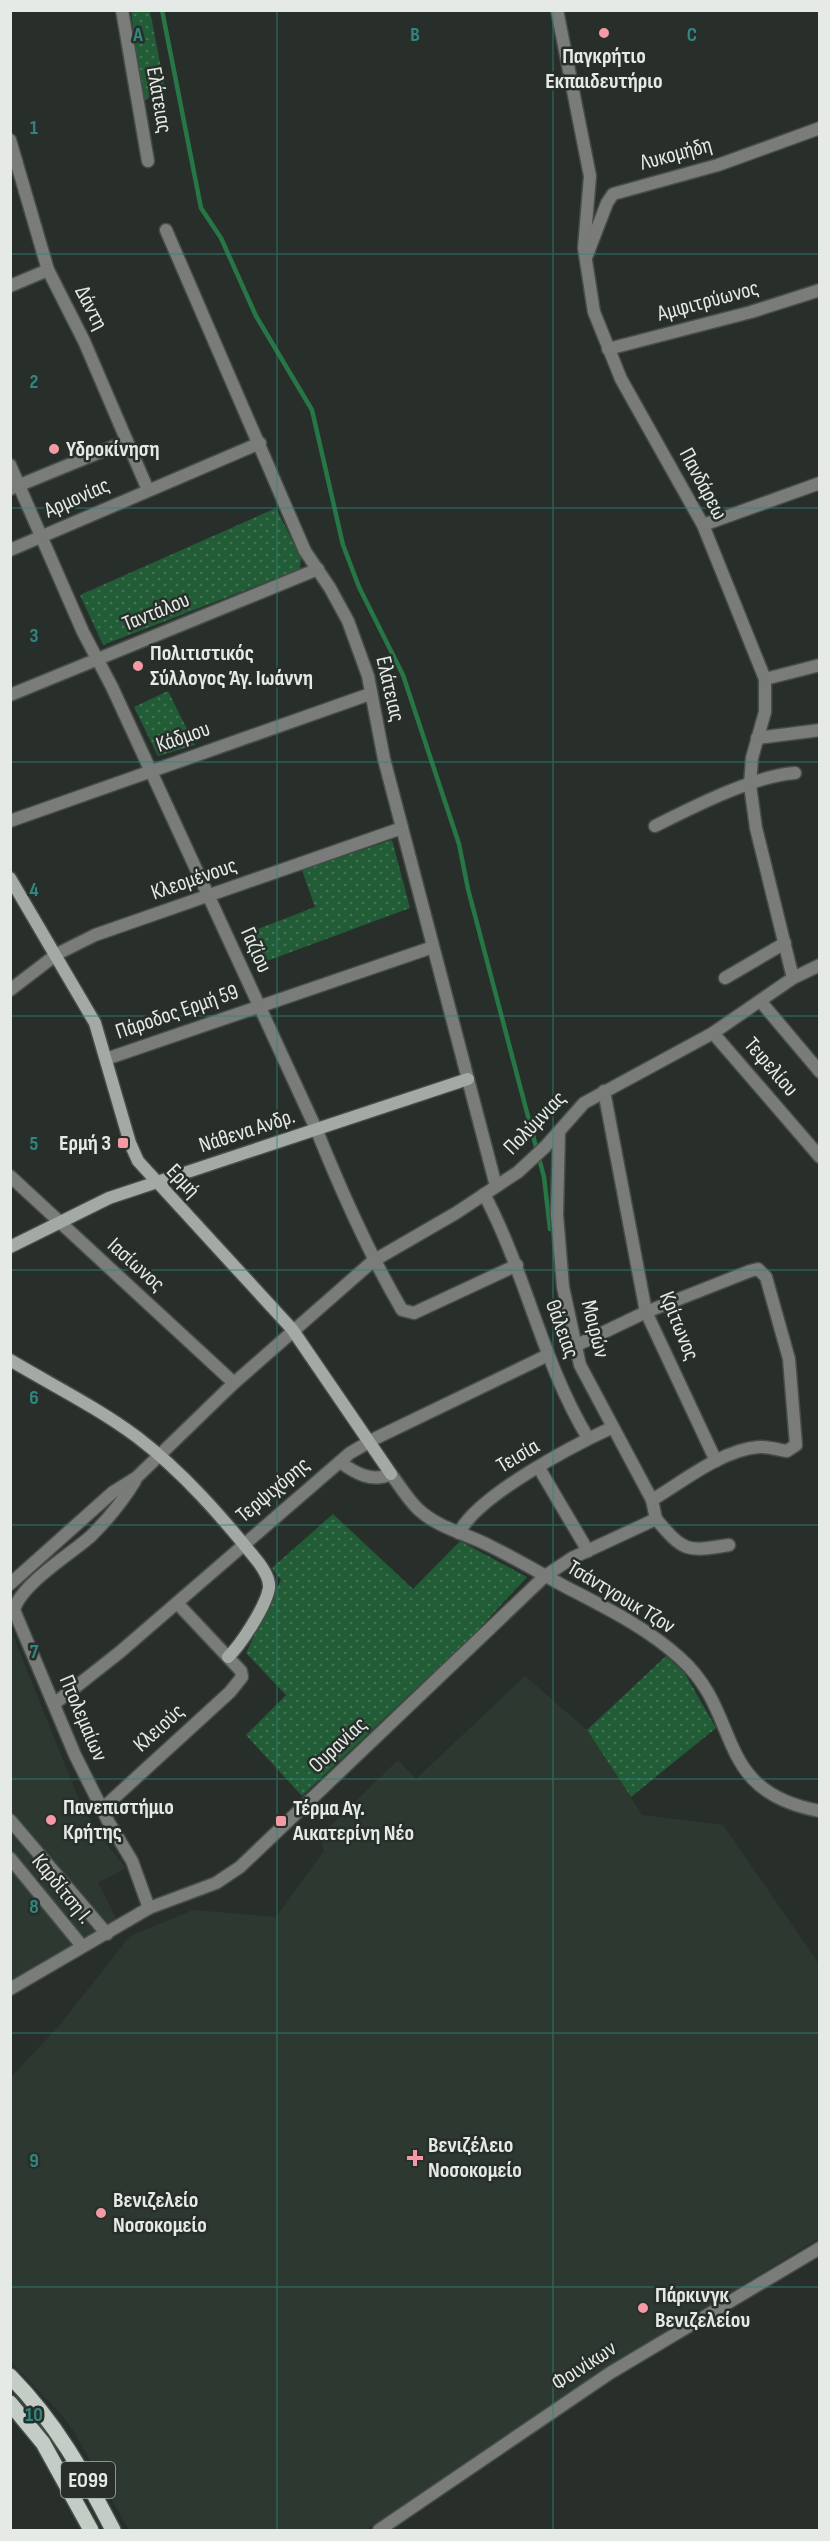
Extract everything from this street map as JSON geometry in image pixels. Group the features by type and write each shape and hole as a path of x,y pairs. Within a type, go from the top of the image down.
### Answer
{"main road":[{"name":"ΕΟ99","path":"10,2376 59,2432 113,2530"},
{"name":"ΕΟ99","path":"10,2403 44,2443 91,2530"}],"street":[{"name":"Ελάτειας","path":"122,10 148,161"},
{"name":"Πανδάρεω","path":"557,10 590,176 584,236 585,262 593,306 608,349 630,398 703,525 765,679 765,712 752,758 750,785 756,828 793,978"},
{"name":"Λυκομήδη","path":"585,262 607,203 613,194 718,165 819,128"},
{"name":"Δάντη","path":"10,140 48,270 84,341 148,490"},
{"name":"Ελάτειας","path":"166,230 305,551 318,569 352,630 368,676 370,694 402,828 496,1186"},
{"path":"10,286 48,270"},
{"name":"Αμφιτρύωνος","path":"608,349 751,312 819,290"},
{"path":"15,487 127,441"},
{"name":"Αρμονίας","path":"10,550 260,443"},
{"name":"Γαζίου","path":"10,465 15,487 41,537 83,632 98,658 210,897 258,1007 317,1131 347,1206 373,1261"},
{"path":"703,525 819,483"},
{"name":"Ταντάλου","path":"10,695 318,569"},
{"path":"765,679 819,665"},
{"name":"Κάδμου","path":"10,821 370,694"},
{"path":"757,738 819,730"},
{"path":"655,826 750,785 795,773"},
{"name":"Κλεομένους","path":"10,990 57,954 95,935 210,897 402,828"},
{"name":"Ερμή","path":"11,879 57,954 95,1023 130,1143 142,1168 292,1329 391,1474"},
{"path":"725,978 785,943"},
{"name":"Πάροδος Ερμή 59","path":"106,1059 433,947"},
{"name":"Πολύμνιας","path":"292,1329 373,1261 484,1194 527,1165 579,1107 604,1091 713,1033 793,978 819,965"},
{"path":"761,1002 819,1072"},
{"name":"Τεφελίου","path":"713,1033 819,1157"},
{"name":"Νάθενα Ανδρ.","path":"10,1247 109,1198 468,1080"},
{"name":"Κρίτωνος","path":"604,1091 646,1312 716,1461"},
{"name":"Μοιρών","path":"559,1132 558,1215 563,1287 575,1346 580,1365 611,1428 652,1500 656,1519"},
{"name":"Ιασίωνος","path":"10,1176 234,1383"},
{"name":"Θάλειας","path":"484,1194 517,1265 548,1355 567,1401 588,1438"},
{"path":"373,1261 402,1310 407,1313 414,1313 517,1265"},
{"path":"575,1346 646,1312 750,1270 758,1269 766,1277 789,1359 797,1441 790,1450 757,1447 716,1461 652,1500"},
{"name":"Πτολεμαίων","path":"10,1584 113,1492 137,1477 292,1329"},
{"name":"Τερψιχόρης","path":"54,1704 177,1603 243,1543 340,1462 369,1442 548,1355"},
{"path":"10,1359 124,1428 159,1455 243,1543 265,1572 269,1589 243,1642 228,1657 177,1603"},
{"name":"Τεισία","path":"459,1533 466,1519 486,1502 588,1438 611,1428"},
{"path":"340,1462 369,1478 380,1479 391,1474"},
{"path":"538,1468 588,1551"},
{"name":"Τσάντγουικ Τζον","path":"391,1474 419,1510 459,1533 492,1547 646,1632 679,1657 703,1686 738,1757 757,1785 780,1801 819,1811"},
{"name":"Πτολεμαίων","path":"137,1477 122,1502 92,1535 14,1600 14,1610 72,1748 102,1809 129,1854 144,1911"},
{"path":"656,1519 684,1547 702,1549 729,1545"},
{"name":"Ουρανίας","path":"144,1911 216,1883 240,1867 545,1576 588,1551 656,1519"},
{"name":"Κλειούς","path":"102,1809 230,1692 242,1677 241,1671 228,1657"},
{"name":"Καρδίτση Ι.","path":"10,1820 107,1934"},
{"name":"Καρδίτση Ι.","path":"10,1858 82,1946"},
{"name":"Καρδίτση Ι.","path":"10,1989 144,1911"},
{"name":"Φοινίκων","path":"379,2530 610,2373 819,2248"},
{"path":"44,2443 59,2432"}],"shaded area":[{"name":"Πανεπιστήμιο Κρήτης","path":"10,1628 79,1800 103,1840 126,1868 98,1883 117,1920 11,1996"},
{"name":"Βενιζέλειο Νοσοκομείο","path":"525,1676 587,1730 642,1815 723,1825 819,1964 819,2238 608,2368 366,2530 129,2530 73,2430 61,2414 11,2362 10,2078 59,2026 130,1936 193,1910 276,1917 324,1851 320,1836 398,1760 416,1779"}],"green space":[{"path":"131,11 150,11 164,84 142,103"},
{"path":"276,508 301,558 300,569 103,645 80,595"},
{"path":"168,691 195,745 158,756 134,707"},
{"path":"392,840 410,908 256,965 242,935 315,907 302,870"},
{"path":"333,1514 413,1589 460,1541 527,1577 476,1632 302,1796 246,1735 286,1695 246,1653 281,1580 272,1568"},
{"path":"666,1656 684,1672 716,1728 631,1797 587,1730"}],"waterway":[{"path":"162,10 201,208 221,238 256,316 312,410 343,545 359,587 403,675 459,844 468,889 544,1177 550,1229"}],"place":[{"name":"Παγκρήτιο Εκπαιδευτήριο","path":"604,33"},
{"name":"Υδροκίνηση","path":"54,449"},
{"name":"Πολιτιστικός Σύλλογος Άγ. Ιωάννη","path":"138,666"},
{"name":"Ερμή 3","path":"123,1143"},
{"name":"Πανεπιστήμιο Κρήτης","path":"51,1820"},
{"name":"Τέρμα Αγ. Αικατερίνη Νέο","path":"281,1821"},
{"name":"Βενιζέλειο Νοσοκομείο","path":"415,2158"},
{"name":"Βενιζελείο Νοσοκομείο","path":"101,2213"},
{"name":"Πάρκινγκ Βενιζελείου","path":"643,2308"}]}
